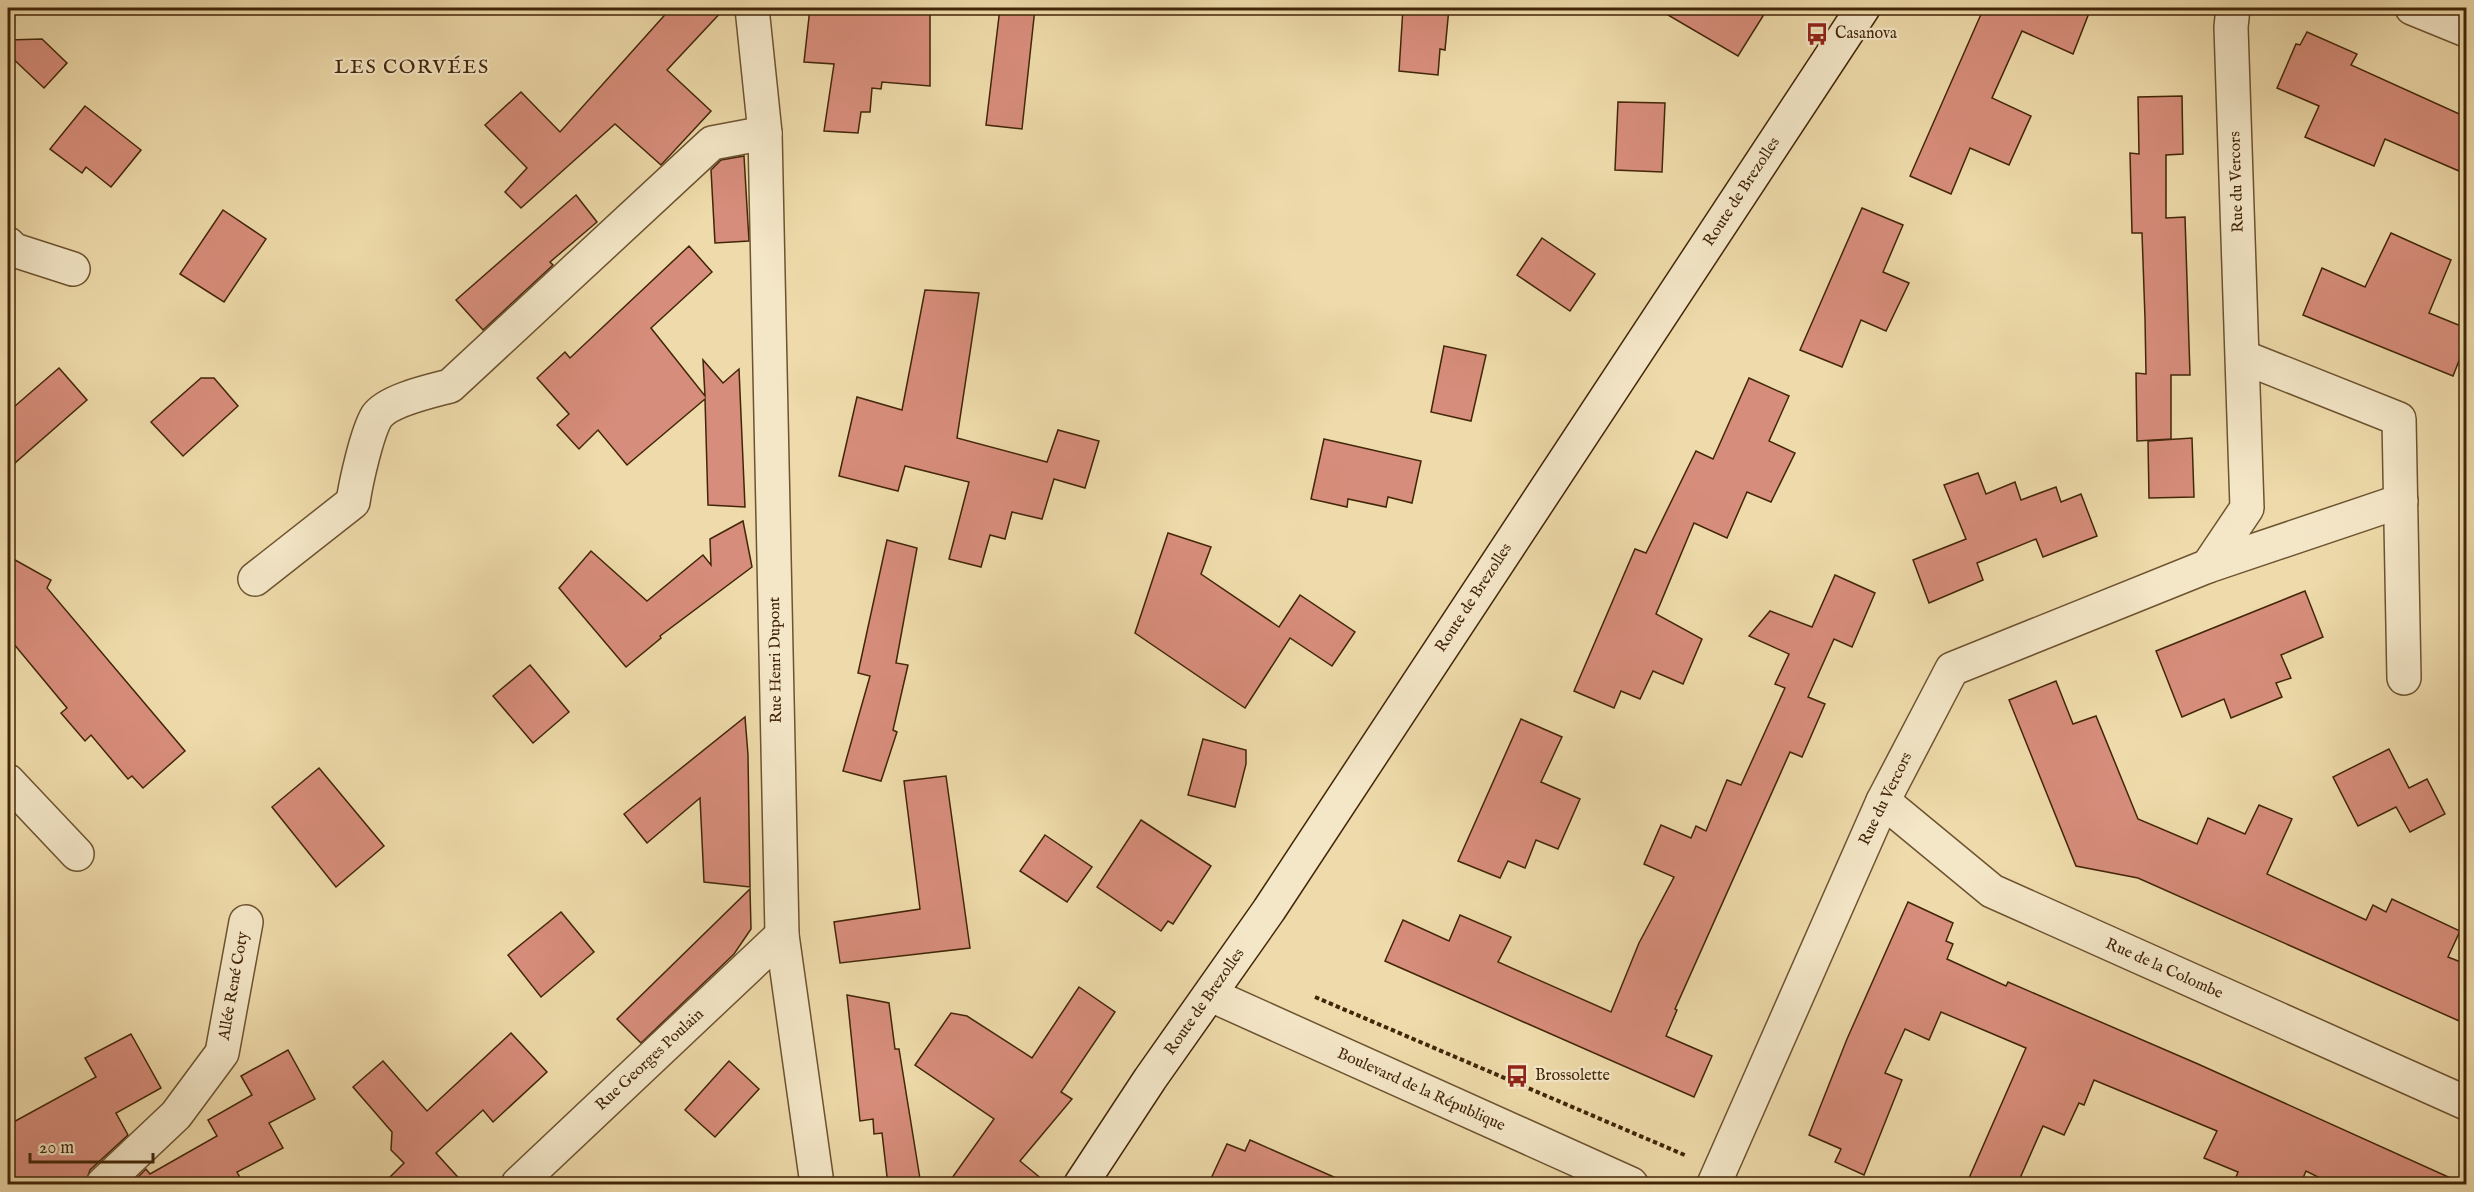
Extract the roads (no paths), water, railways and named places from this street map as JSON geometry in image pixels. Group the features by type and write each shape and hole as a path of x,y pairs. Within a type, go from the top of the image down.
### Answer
{"street":[{"name":"Rue Henri Dupont","path":"752,8 765,133 782,935 817,1185"},
{"name":"Route de Brezolles","path":"1081,1185 1150,1079 1211,995 1863,8"},
{"name":"Rue du Vercors","path":"2208,566 2247,508 2231,27 2234,8"},
{"path":"2412,8 2466,30"},
{"path":"255,579 353,502 359,470 378,416 404,400 450,386 712,143 765,133"},
{"path":"8,244 14,250 73,269"},
{"path":"2243,357 2399,419 2404,678"},
{"name":"Rue du Vercors","path":"1717,1177 1883,801 1952,669 2208,566 2401,501"},
{"path":"8,781 77,854"},
{"name":"Rue de la Colombe","path":"1883,801 1992,891 2466,1103"},
{"name":"Allée René Coty","path":"103,1185 176,1114 222,1053 246,922"},
{"name":"Rue Georges Poulain","path":"518,1185 782,935"},
{"name":"Boulevard de la République","path":"1211,995 1631,1185"}],"place":[{"name":"Casanova","path":"1817,34"},
{"name":"Brossolette","path":"1517,1076"}],"district":[{"name":"LES CORVÉES","path":"412,67"}]}
